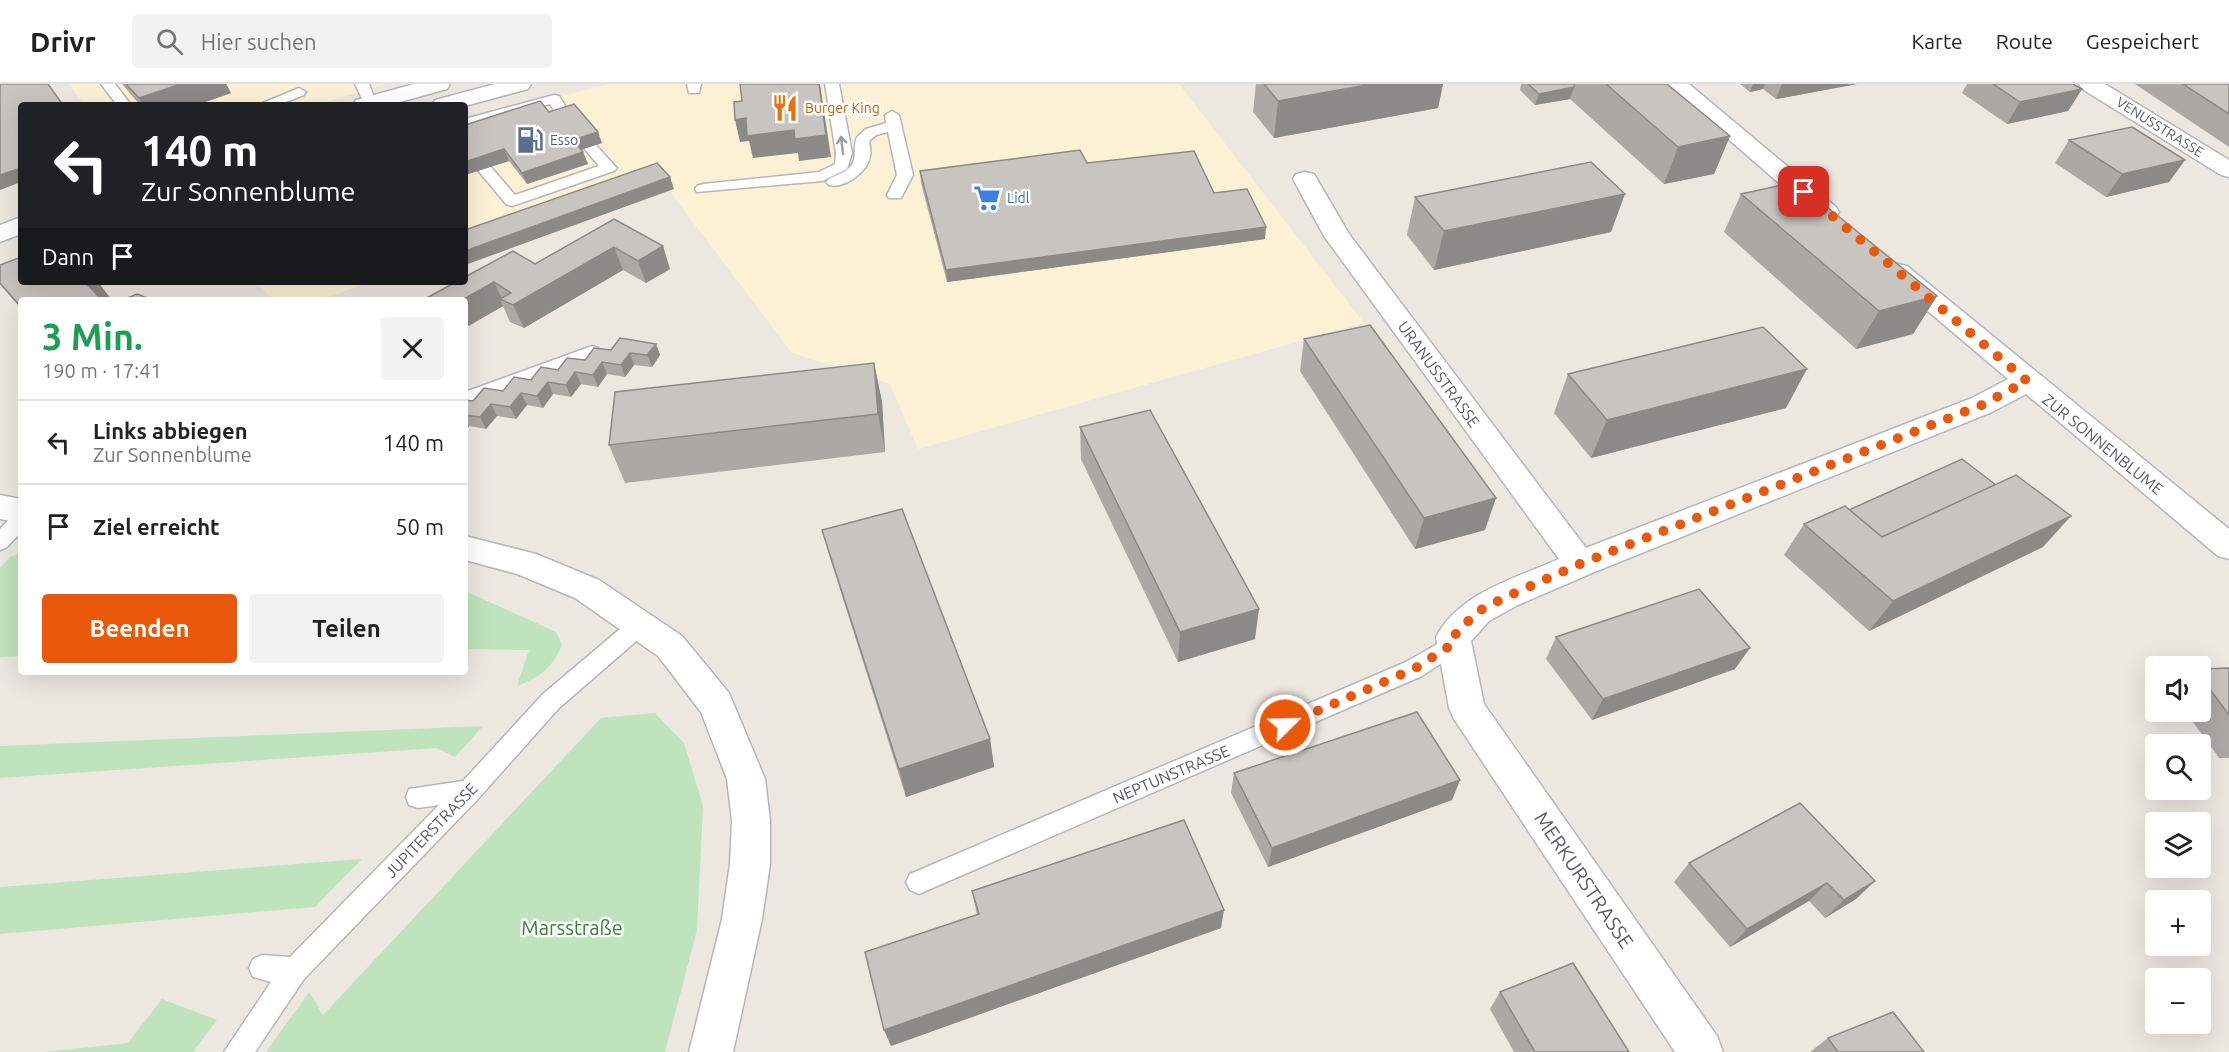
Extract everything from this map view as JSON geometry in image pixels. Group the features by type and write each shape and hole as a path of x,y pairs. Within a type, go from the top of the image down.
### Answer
{"street":[{"path":"366,97 439,84"},
{"path":"454,102 520,84"},
{"path":"1676,84 1850,231"},
{"name":"VENUSSTRASSE","path":"2090,84 2229,170"},
{"name":"URANUSSTRASSE","path":"1305,179 1338,236 1580,564"},
{"path":"0,234 18,226"},
{"name":"ZUR SONNENBLUME","path":"1876,254 2229,548"},
{"name":"NEPTUNSTRASSE","path":"1453,644 1453,637 1477,612 1580,564 1828,468 1982,405 2027,381"},
{"path":"0,507 18,510"},
{"path":"468,549 524,563 587,588 670,646 716,704 746,779 751,821 750,864 742,919 711,1052"},
{"name":"MERKURSTRASSE","path":"1453,644 1467,708 1701,1052"}],"lane":[{"path":"108,84 122,102"},
{"path":"703,189 822,176 842,166 844,153 832,84"},
{"path":"273,102 300,92"},
{"path":"468,124 490,92"},
{"path":"468,125 554,99 566,119"},
{"path":"759,195 826,186 853,172 863,158 862,140 871,132 893,121 905,175 895,195"},
{"path":"485,169 512,201 609,168 590,147"},
{"path":"468,398 592,352"},
{"path":"0,542 18,522"},
{"name":"JUPITERSTRASSE","path":"238,1052 294,970 469,791 551,701 641,624"},
{"name":"NEPTUNSTRASSE","path":"919,882 1414,669 1453,644"},
{"path":"418,797 469,791"},
{"path":"262,968 294,970"}],"shaded area":[{"path":"70,84 387,84 325,102 82,102"},
{"path":"609,84 1179,84 1364,323 918,449 890,384 792,353 658,176 468,246 468,120"},
{"path":"259,285 362,285 329,297 271,297"}],"green space":[{"path":"18,554 18,656 0,657 0,568 10,557"},
{"path":"468,592 556,632 562,644 555,659 545,671 517,686 529,650 468,649"},
{"name":"Marsstraße","path":"655,713 684,743 703,806 697,930 665,1052 266,1052 309,992 323,1015 601,718"},
{"path":"483,726 455,757 437,748 0,778 0,746"},
{"path":"362,859 315,907 0,934 0,887"},
{"path":"162,999 217,1020 193,1052 44,1052 128,1043"}],"building":[{"path":"0,84 48,84 61,102 18,102 18,169 0,175"},
{"path":"126,84 181,84 139,98"},
{"path":"740,84 819,84 826,135 795,139 794,130 747,136 746,118 735,120 734,102 742,101"},
{"path":"1264,84 1372,84 1278,101"},
{"path":"1528,84 1575,84 1574,87 1539,94"},
{"path":"1606,84 1667,84 1730,136 1678,147"},
{"path":"1993,84 2073,84 2082,89 2020,102"},
{"path":"2183,84 2229,84 2229,114"},
{"path":"540,101 549,112 574,104 598,132 573,140 583,152 522,173 504,149 468,161 468,124"},
{"path":"2132,127 2185,160 2122,174 2069,140"},
{"path":"1080,150 1087,163 1194,151 1214,193 1247,189 1266,227 946,270 920,171"},
{"path":"1591,162 1625,194 1444,231 1415,197"},
{"path":"657,163 670,177 468,250 468,229"},
{"path":"1796,182 1937,296 1879,311 1741,194"},
{"path":"614,219 663,246 638,261 614,247 513,305 500,299 511,293 494,282 467,297 428,297 450,285 468,285 468,275 513,251 535,264"},
{"path":"18,258 18,285 88,285 99,297 18,297 18,304 0,283 0,265"},
{"path":"1370,325 1496,498 1424,518 1304,339"},
{"path":"1763,327 1807,369 1607,420 1568,374"},
{"path":"620,338 656,344 647,355 630,353 621,365 602,362 593,375 575,372 566,385 548,382 537,396 521,393 510,407 491,404 480,417 468,415 468,400 473,401 484,388 503,391 514,377 531,380 541,367 558,370 567,358 585,360 594,348 611,350"},
{"path":"874,363 878,414 609,445 615,392"},
{"path":"1150,410 1259,609 1180,632 1080,427"},
{"path":"1962,459 1996,485 1882,537 1849,510"},
{"path":"2016,475 2071,516 1893,601 1804,524 1845,506 1882,537"},
{"path":"902,509 990,739 899,769 822,530"},
{"path":"1699,589 1750,648 1603,699 1556,637"},
{"path":"2229,668 2229,715 2211,691 2211,669"},
{"path":"1417,712 1460,780 1272,848 1234,773"},
{"path":"1800,803 1875,881 1844,900 1827,883 1747,929 1689,863"},
{"path":"1184,820 1224,910 884,1030 865,952 979,914 972,891"},
{"path":"1573,963 1629,1052 1535,1052 1500,992"},
{"path":"1893,1012 1924,1052 1838,1052 1828,1038"}],"place":[{"name":"Burger King","path":"785,108"},
{"name":"Esso","path":"530,140"},
{"name":"Lidl","path":"987,198"}],"route":[{"path":"1285,725 1414,669 1453,644 1453,637 1477,612 1506,597 1580,564 1982,405 2027,381 1804,192"}]}
